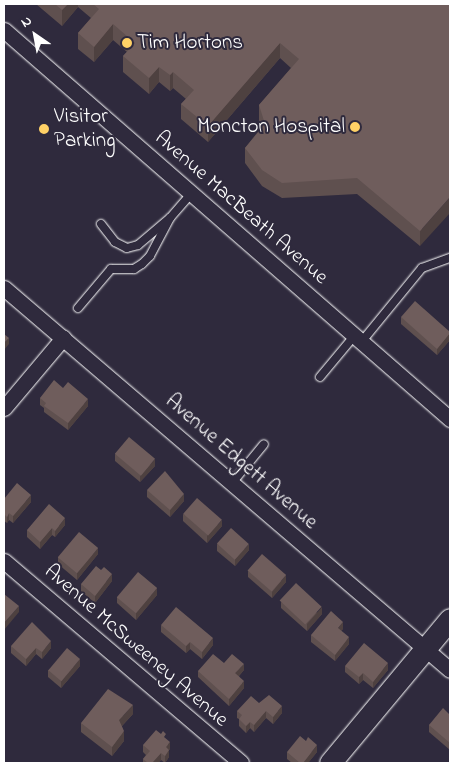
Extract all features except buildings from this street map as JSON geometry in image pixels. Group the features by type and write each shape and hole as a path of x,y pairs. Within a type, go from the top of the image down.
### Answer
{"street":[{"name":"Avenue MacBeath Avenue","path":"4,30 359,337 450,419"},
{"name":"Avenue Edgett Avenue","path":"4,288 450,670"},
{"path":"4,408 63,338"},
{"name":"Avenue McSweeney Avenue","path":"4,561 241,763"},
{"path":"330,763 450,619"}],"lane":[{"path":"101,224 115,242 127,248 138,245 170,218 192,193"},
{"path":"78,308 111,269 134,269 142,264 150,256 170,218"},
{"path":"320,378 422,268 450,258"},
{"path":"232,482 264,444"}],"place":[{"name":"Tim Hortons","path":"127,43"},
{"name":"Moncton Hospital","path":"355,127"},
{"name":"Visitor Parking","path":"44,129"}]}
